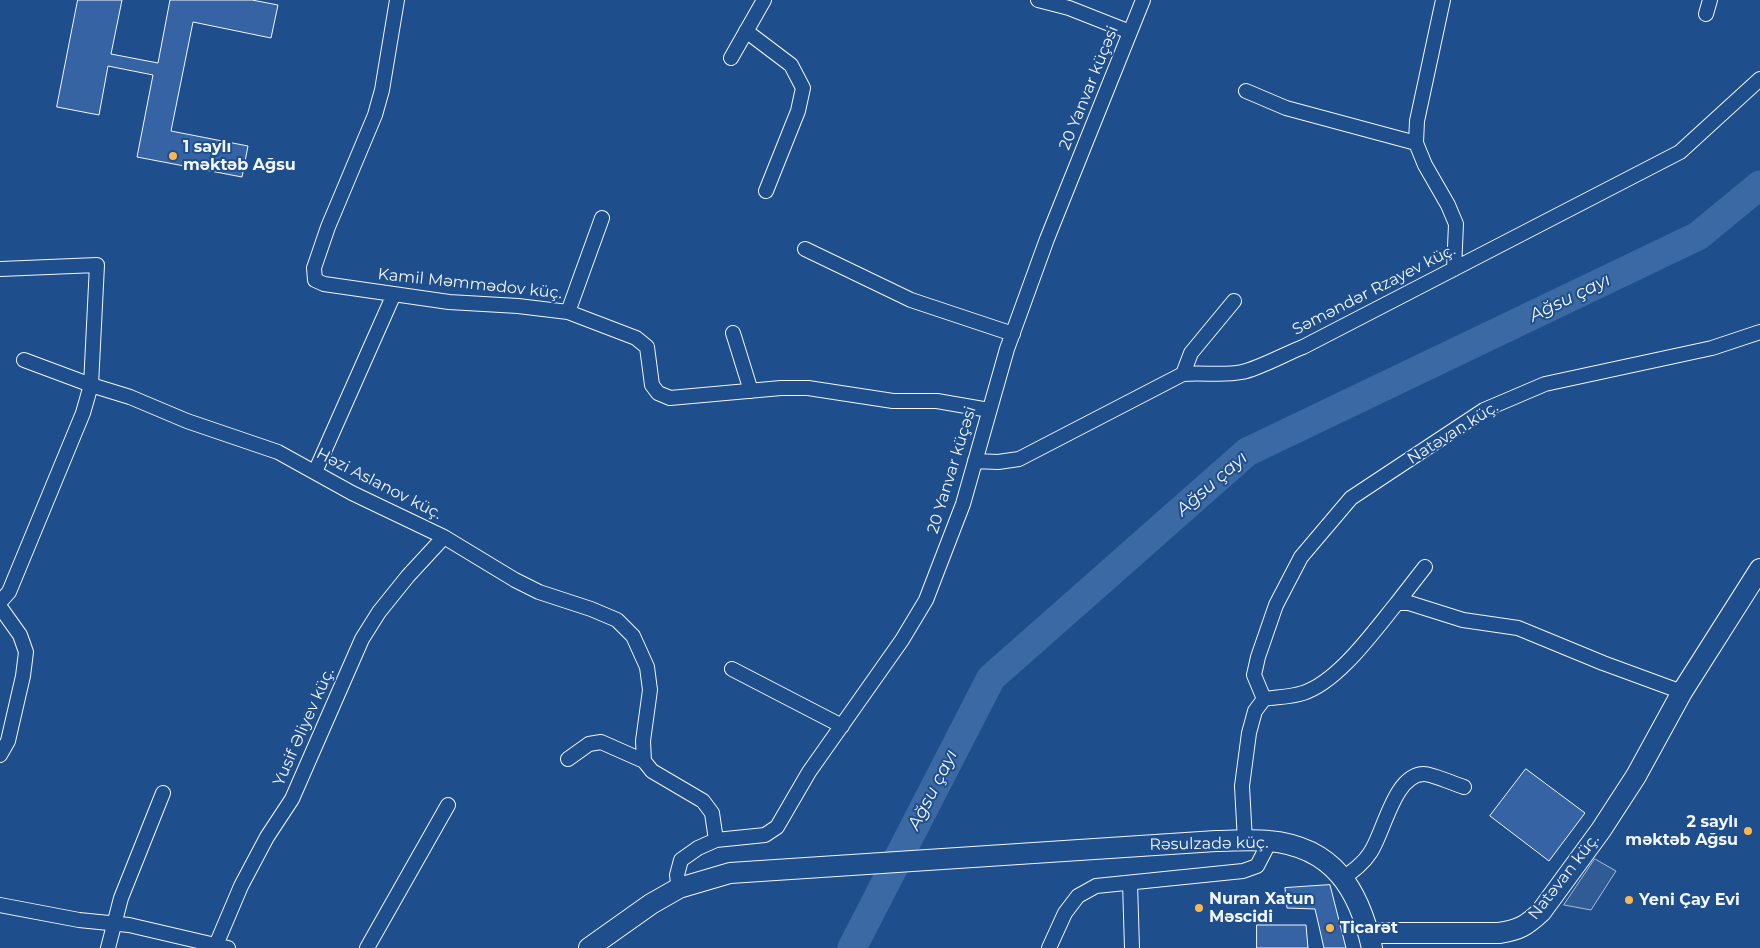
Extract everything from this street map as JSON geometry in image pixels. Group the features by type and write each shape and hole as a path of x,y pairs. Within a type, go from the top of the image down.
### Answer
{"main road":[{"name":"Natəvan küç.","path":"1370,940 1499,933 1517,930 1529,923 1541,912 1621,800 1682,692 1760,569"},
{"name":"Rəsulzadə küç.","path":"589,948 651,904 679,888 730,873 1216,841 1270,841 1298,847 1322,858 1338,872 1356,898 1370,940"}],"street":[{"name":"Kamil Məmmədov küç.","path":"397,0 382,90 375,115 328,227 314,268 315,280 324,284 449,302 518,306 568,312 636,338 647,347 652,385 658,393 670,398 781,388 808,388 893,402 937,401 989,410"},
{"path":"730,58 764,0"},
{"path":"1038,0 1069,8 1130,32"},
{"name":"20 Yanvar küçəsi","path":"679,888 677,875 681,860 698,848 716,840 764,835 777,827 809,772 902,640 926,600 963,504 989,410 1013,334 1047,239 1143,0"},
{"path":"1443,0 1417,121 1416,143 1425,166 1448,205 1456,224 1454,269"},
{"path":"1706,14 1710,0"},
{"path":"746,31 791,65 803,88 798,111 766,191"},
{"name":"Səməndər Rzayev küç.","path":"975,461 998,462 1019,459 1183,374 1197,372 1220,374 1244,372 1303,346 1680,152 1760,79"},
{"path":"1246,91 1286,108 1416,143"},
{"path":"568,312 602,218"},
{"path":"805,249 911,300 1013,334"},
{"path":"0,269 97,265 91,385 83,413 13,583 9,592 0,602"},
{"path":"315,472 394,294"},
{"path":"1183,374 1191,353 1234,301"},
{"name":"Natəvan küç.","path":"1264,699 1254,675 1258,657 1276,605 1301,557 1351,498 1484,410 1545,384 1712,348 1760,332"},
{"path":"733,333 751,391"},
{"name":"Həzi Aslanov küç.","path":"24,360 91,385 130,397 187,421 278,452 352,493 444,537 515,580 539,592 617,620 633,636 647,667 650,690 643,741 644,761"},
{"name":"Yusif Əliyev küç.","path":"0,905 79,920 129,925 222,947 246,878 267,836 292,799 362,640 379,612 408,576 444,537"},
{"path":"1245,841 1242,786 1255,712 1264,699 1303,693 1328,680 1398,603 1425,567"},
{"path":"1398,603 1409,602 1463,620 1518,628 1603,663 1682,692"},
{"path":"0,608 20,635 26,652 23,676 8,741 0,755"},
{"path":"732,669 842,726"},
{"path":"568,759 589,744 601,742 644,761 652,771 702,801 712,813 716,840"},
{"path":"1342,879 1360,866 1371,852 1399,791 1410,777 1424,774 1464,788"},
{"path":"108,948 120,898 162,793"},
{"path":"367,948 448,805"},
{"path":"1049,948 1065,913 1078,896 1096,886 1243,871 1257,866 1270,841"},
{"path":"1130,883 1132,948"}],"shaded area":[{"path":"1595,859 1616,871 1591,910 1564,905"}],"building":[{"path":"78,0 122,0 111,54 158,63 170,0 252,0 278,5 271,38 193,22 171,131 248,146 242,177 137,157 153,75 108,66 99,115 57,107"},
{"path":"1526,769 1585,813 1549,861 1490,816"},
{"name":"Ticarət","path":"1330,885 1346,948 1324,948 1315,909 1287,908 1285,888"},
{"path":"1257,925 1306,925 1308,948 1257,948"}],"waterway":[{"name":"Ağsu çayı","path":"852,948 991,678 1247,452 1698,236 1760,185"}],"place":[{"name":"1 saylı məktəb Ağsu","path":"173,156"},
{"name":"2 saylı məktəb Ağsu","path":"1748,831"},
{"name":"Yeni Çay Evi","path":"1629,900"},
{"name":"Nuran Xatun Məscidi","path":"1199,908"},
{"name":"Ticarət","path":"1330,928"}]}
